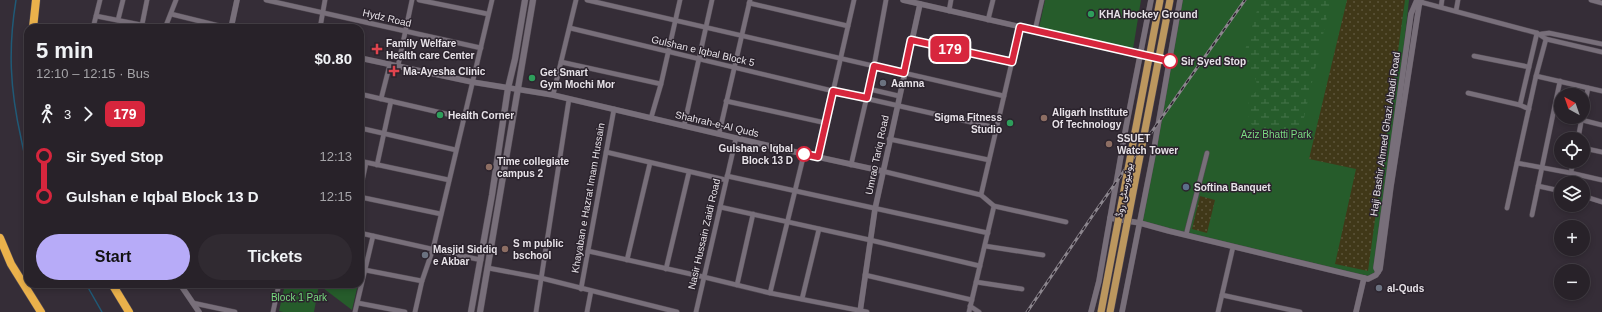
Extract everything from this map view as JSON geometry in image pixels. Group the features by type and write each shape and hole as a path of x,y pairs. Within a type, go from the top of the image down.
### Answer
{"highway":[{"path":"33,24 36,0"},
{"path":"0,238 11,264 24,286"},
{"path":"26,288 40,312"},
{"path":"114,288 129,312"}],"main road":[{"path":"471,312 481,260 508,88 516,59 525,0"},
{"path":"480,312 533,0"},
{"name":"یونیورسٹی روڈ","path":"1101,312 1160,0"},
{"name":"یونیورسٹی روڈ","path":"1110,312 1170,0"}],"street":[{"path":"94,24 100,0"},
{"path":"118,20 122,0"},
{"path":"142,24 147,0"},
{"path":"167,24 176,0"},
{"path":"230,24 237,0"},
{"name":"Hydz Road","path":"266,0 481,48"},
{"path":"321,24 325,0"},
{"path":"398,66 404,31 412,0"},
{"path":"419,0 488,14"},
{"path":"415,312 422,281 433,249 492,0"},
{"path":"553,95 576,0"},
{"path":"587,0 1004,96"},
{"path":"651,118 661,84 680,0"},
{"path":"684,126 712,0"},
{"path":"818,157 854,0"},
{"path":"851,165 874,66 886,0"},
{"path":"903,0 1170,61"},
{"path":"949,11 952,0"},
{"path":"988,20 993,0"},
{"path":"1035,30 1042,0"},
{"path":"1091,312 1099,281 1151,0"},
{"path":"1122,312 1140,223 1180,0"},
{"path":"1441,7 1442,0"},
{"path":"1456,11 1458,0"},
{"path":"1591,0 1602,3"},
{"path":"719,134 749,1 848,26"},
{"path":"1419,1 1539,34 1546,39 1602,52"},
{"name":"Haji Bashir Ahmed Ghazi Abadi Road","path":"1364,278 1368,279 1376,275 1380,269 1419,1"},
{"name":"Umrao Tariq Road","path":"860,311 882,171 920,4"},
{"path":"171,14 212,24"},
{"path":"96,16 137,24"},
{"path":"1020,27 981,195 994,206 1066,222"},
{"name":"Gulshan e Iqbal Block 5","path":"570,28 897,106 997,128"},
{"path":"1539,34 1549,33 1602,44"},
{"path":"1520,105 1539,34"},
{"path":"1507,208 1536,76 1546,39"},
{"path":"911,40 1012,62"},
{"path":"1474,56 1529,67"},
{"name":"Shahrah-e-Al Quds","path":"364,59 472,82 553,95 981,195"},
{"path":"561,62 661,84"},
{"path":"381,99 390,64"},
{"path":"1536,76 1588,88"},
{"path":"1532,215 1560,81"},
{"path":"1590,88 1602,91"},
{"path":"869,89 899,96"},
{"path":"1468,93 1520,105 1529,109"},
{"path":"364,95 464,118"},
{"path":"536,312 569,99"},
{"path":"377,165 391,101"},
{"path":"726,101 826,123"},
{"name":"Khayaban e Hazrat Imam Hussain","path":"581,289 614,109"},
{"path":"1590,121 1602,125"},
{"path":"364,129 456,150"},
{"name":"Nasir Hussain Zaidi Road","path":"696,312 736,138"},
{"path":"889,139 989,160"},
{"path":"1590,149 1602,152"},
{"path":"606,152 689,172 795,191 988,233"},
{"path":"1186,235 1207,153"},
{"path":"770,293 804,154"},
{"path":"364,172 366,163 449,180"},
{"path":"627,260 650,163"},
{"path":"1517,163 1602,180"},
{"path":"1571,173 1572,168"},
{"path":"666,269 689,172"},
{"path":"1538,186 1554,189"},
{"path":"364,198 441,214"},
{"path":"1590,198 1602,202"},
{"path":"969,312 994,206"},
{"path":"720,207 980,266"},
{"path":"737,285 753,214"},
{"path":"1110,218 1140,223 1364,278 1356,312"},
{"path":"802,299 819,229"},
{"path":"364,234 481,260"},
{"path":"364,267 373,236"},
{"path":"985,246 1043,255"},
{"path":"1218,312 1233,247"},
{"path":"588,251 704,276 770,293 867,312"},
{"path":"488,268 541,278 677,312"},
{"path":"364,270 422,281"},
{"path":"865,275 972,300"},
{"path":"976,282 1022,289"},
{"path":"183,288 200,312"},
{"path":"273,312 278,288"},
{"path":"355,312 360,288"},
{"path":"587,312 591,291"},
{"path":"1222,295 1300,312"},
{"path":"193,303 236,312"},
{"path":"358,303 405,312"},
{"path":"970,306 979,312"}],"green space":[{"name":"KHA Hockey Ground","path":"1045,0 1141,0 1133,49 1039,28"},
{"name":"Aziz Bhatti Park","path":"1180,0 1409,0 1380,269 1376,275 1364,278 1140,224"},
{"path":"1265,0 1331,0 1303,122 1294,134 1282,139 1269,138 1257,132 1253,127 1250,121 1248,109 1249,97 1256,92 1257,87 1255,78 1242,60 1259,4"},
{"name":"Block 1 Park","path":"284,288 318,288 314,312 279,311"},
{"name":"Block 1 Park","path":"323,288 357,288 352,310"}],"sand":[{"path":"1347,0 1405,0 1368,271 1335,264 1356,169 1309,159"},
{"path":"1200,196 1215,200 1207,233 1192,229"}],"waterway":[{"path":"16,0 13,18 11,69 14,103 24,153"},
{"path":"88,288 102,312"}],"railway":[{"path":"1027,312 1095,212 1245,0"}],"bus line":[{"name":"179","path":"804,154 818,157 833,91 867,98 874,66 904,73 911,40 1012,62 1020,27 1170,61"}],"place":[{"name":"KHA Hockey Ground","path":"1091,14"},
{"name":"Family Welfare Health care Center","path":"377,49"},
{"name":"Sir Syed Stop","path":"1170,61"},
{"name":"Ma-Ayesha Clinic","path":"394,71"},
{"name":"Get Smart Gym Mochi Mor","path":"532,78"},
{"name":"Aamna","path":"883,83"},
{"name":"Health Corner","path":"440,115"},
{"name":"Aligarh Institute Of Technology","path":"1044,118"},
{"name":"Sigma Fitness Studio","path":"1010,123"},
{"name":"SSUET Watch Tower","path":"1109,144"},
{"name":"Gulshan e Iqbal Block 13 D","path":"804,154"},
{"name":"Time collegiate campus 2","path":"489,167"},
{"name":"Softina Banquet","path":"1186,187"},
{"name":"S m public bschool","path":"505,249"},
{"name":"Masjid Siddiq e Akbar","path":"425,255"},
{"name":"al-Quds","path":"1379,288"}]}
